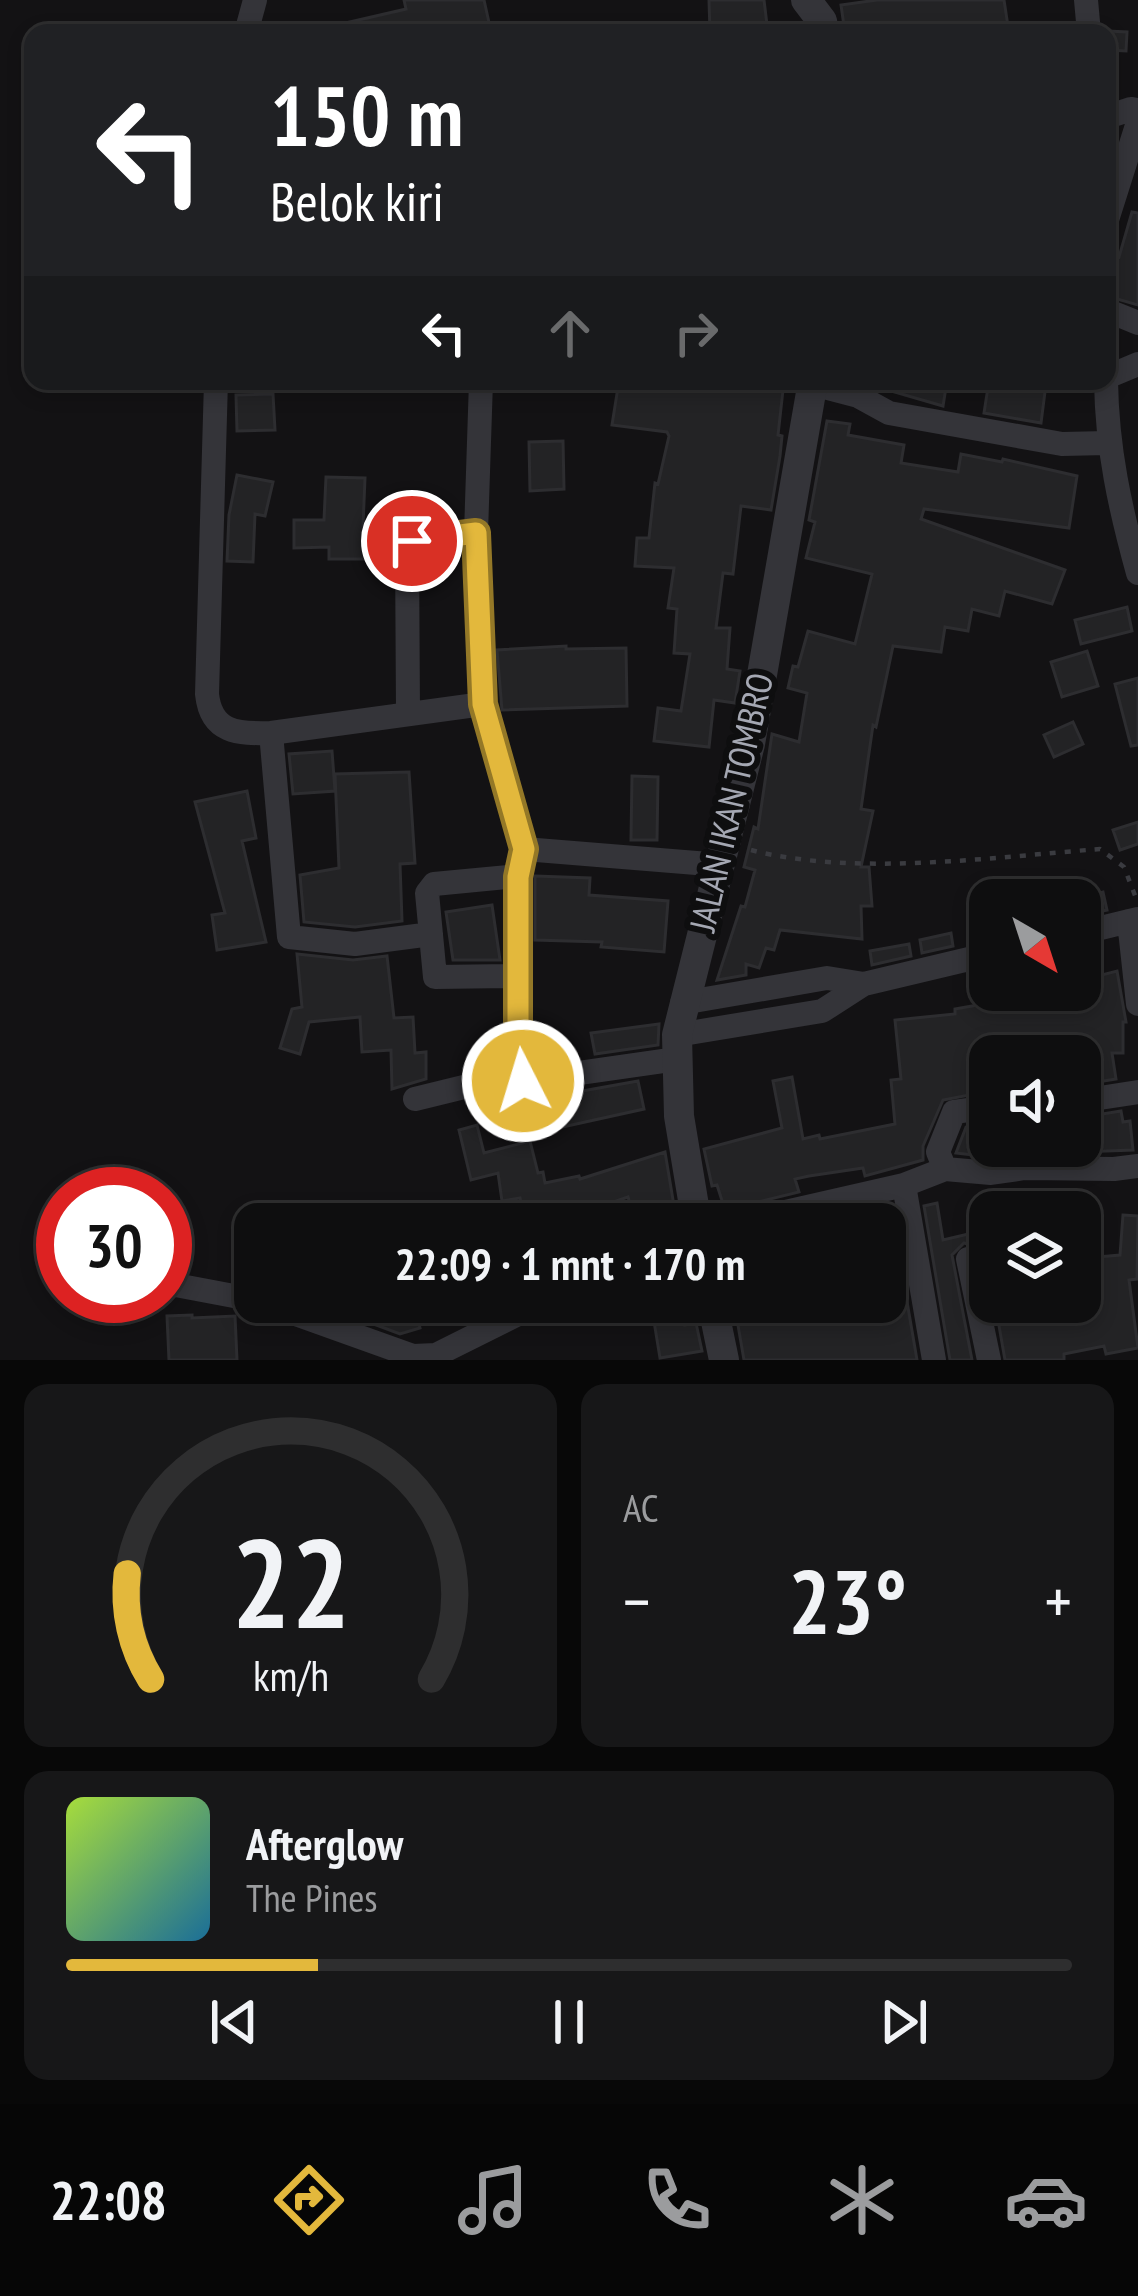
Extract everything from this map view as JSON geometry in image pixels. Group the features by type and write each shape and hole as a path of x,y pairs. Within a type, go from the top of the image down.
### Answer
{"street":[{"path":"1116,192 1138,122"},
{"path":"216,390 208,704 223,728 271,733 483,704"},
{"path":"481,390 476,533 483,704 524,849 518,877 523,1081"},
{"name":"JALAN IKAN TOMBRO","path":"694,1203 679,1116 677,1047 682,1003 750,744 811,390"},
{"path":"837,390 889,413 1062,444 1107,443"},
{"path":"1106,390 1107,443 1127,490 1138,573"},
{"path":"408,713 407,546 415,540 476,533"},
{"path":"271,733 289,937 355,944 431,934"},
{"path":"524,849 723,855"},
{"path":"518,877 432,885 428,892 434,974 439,980 518,976"},
{"path":"1101,926 1135,914 1138,1004"},
{"path":"415,1099 468,1086 523,1081 822,1011 864,984 969,959"},
{"path":"682,1003 827,978 864,984"},
{"path":"1101,1098 1138,1092"},
{"path":"944,1169 938,1152 954,1112 969,1110"},
{"path":"825,1203 904,1185 944,1169 991,1173 1138,1166"},
{"path":"904,1185 934,1360"},
{"path":"968,1259 989,1360"},
{"path":"192,1288 234,1296"},
{"path":"321,1323 413,1356 436,1355 500,1323"},
{"path":"716,1323 724,1360"}],"path":[{"path":"723,855 920,863 1100,849 1124,867 1135,914"}],"building":[{"path":"404,0 484,0 489,24 341,24 406,9"},
{"path":"709,0 764,0 767,24 710,24"},
{"path":"877,0 1004,0 1008,24 844,24 841,5"},
{"path":"1116,31 1127,32 1126,51 1116,50"},
{"path":"1132,212 1138,213 1138,305 1116,299 1119,257"},
{"path":"618,390 783,390 771,510 741,506 733,574 723,573 716,628 730,628 727,669 740,671 735,703 714,700 709,747 654,741 658,708 681,711 690,654 674,653 677,609 668,608 674,568 635,566 637,538 649,538 655,483 669,436 612,425"},
{"path":"887,390 946,390 943,406"},
{"path":"988,390 1045,390 1041,423 984,413"},
{"path":"273,394 275,430 237,431 236,395"},
{"path":"827,421 850,424 848,435 904,445 901,463 958,472 961,454 1077,476 1069,528 924,509 921,519 1065,570 1052,604 1005,591 999,616 972,609 968,631 945,627 941,652 893,646 876,727 873,725 861,809 873,811 861,867 869,867 872,906 861,906 862,939 780,930 774,950 766,948 759,968 746,964 746,975 717,980 755,870 744,867 754,827 758,829 772,734 799,742 807,693 788,688 793,666 798,667 808,631 855,644 872,574 806,558"},
{"path":"563,441 564,489 530,491 529,442"},
{"path":"237,475 273,482 265,516 255,514 253,562 227,561"},
{"path":"326,477 365,478 363,526 372,526 371,559 329,559 329,547 294,548 294,520 324,520"},
{"path":"1127,607 1132,631 1081,644 1075,620"},
{"path":"626,648 627,706 502,710 497,650"},
{"path":"1087,651 1098,686 1062,697 1051,662"},
{"path":"1138,678 1138,745 1131,746 1115,684"},
{"path":"1073,722 1083,744 1054,757 1044,735"},
{"path":"332,751 335,791 293,794 289,754"},
{"path":"409,772 415,863 400,864 402,921 355,927 304,922 300,875 339,868 335,774"},
{"path":"632,776 658,777 657,840 631,840"},
{"path":"247,791 256,838 242,841 266,942 217,950 212,915 225,913 195,802"},
{"path":"1138,822 1138,844 1120,850 1113,830"},
{"path":"535,876 590,878 589,895 668,901 664,952 601,947 602,942 535,940"},
{"path":"492,905 500,960 453,960 446,912"},
{"path":"951,933 953,946 922,953 920,940"},
{"path":"909,944 911,956 872,965 870,951"},
{"path":"297,954 353,960 387,956 394,1018 413,1017 415,1053 426,1052 426,1079 392,1089 391,1050 362,1052 360,1017 309,1022 300,1054 280,1048 292,1009 302,1007"},
{"path":"1117,971 1126,1022 1123,1053 1112,1053 1116,1079 1101,1081 1101,1035 969,1035 969,1095 943,1100 923,1146 923,1160 865,1176 863,1168 795,1179 799,1192 754,1203 723,1203 717,1185 712,1186 704,1149 782,1128 773,1081 792,1077 803,1139 895,1124 891,1080 901,1079 895,1020 955,1014 955,1009 969,1007 969,1011 1101,1011 1101,975"},
{"path":"659,1024 658,1045 595,1054 591,1033"},
{"path":"638,1081 644,1109 540,1132 532,1100"},
{"path":"1121,1111 1123,1122 1130,1121 1133,1150 1101,1151 1101,1114"},
{"path":"477,1125 484,1153 530,1141 545,1183 580,1179 665,1152 674,1203 630,1203 628,1197 610,1203 502,1201 498,1173 471,1180 459,1130"},
{"path":"966,1127 969,1154 956,1153"},
{"path":"937,1203 943,1240 969,1234 969,1244 964,1243 952,1255 972,1360 950,1360 924,1206"},
{"path":"1123,1215 1138,1216 1137,1279 1129,1280 1138,1348 1106,1354 1104,1346 1064,1354 1064,1360 1005,1360 999,1323 1101,1323 1101,1257 1120,1255"},
{"path":"906,1296 917,1360 744,1360 738,1323 906,1323"},
{"path":"234,1316 237,1360 169,1360 167,1323"},
{"path":"371,1323 419,1323 420,1328 400,1334"},
{"path":"654,1323 696,1323 702,1351 660,1358"}],"route":[{"path":"412,541 476,533 483,704 524,849 518,877 523,1081"}]}
